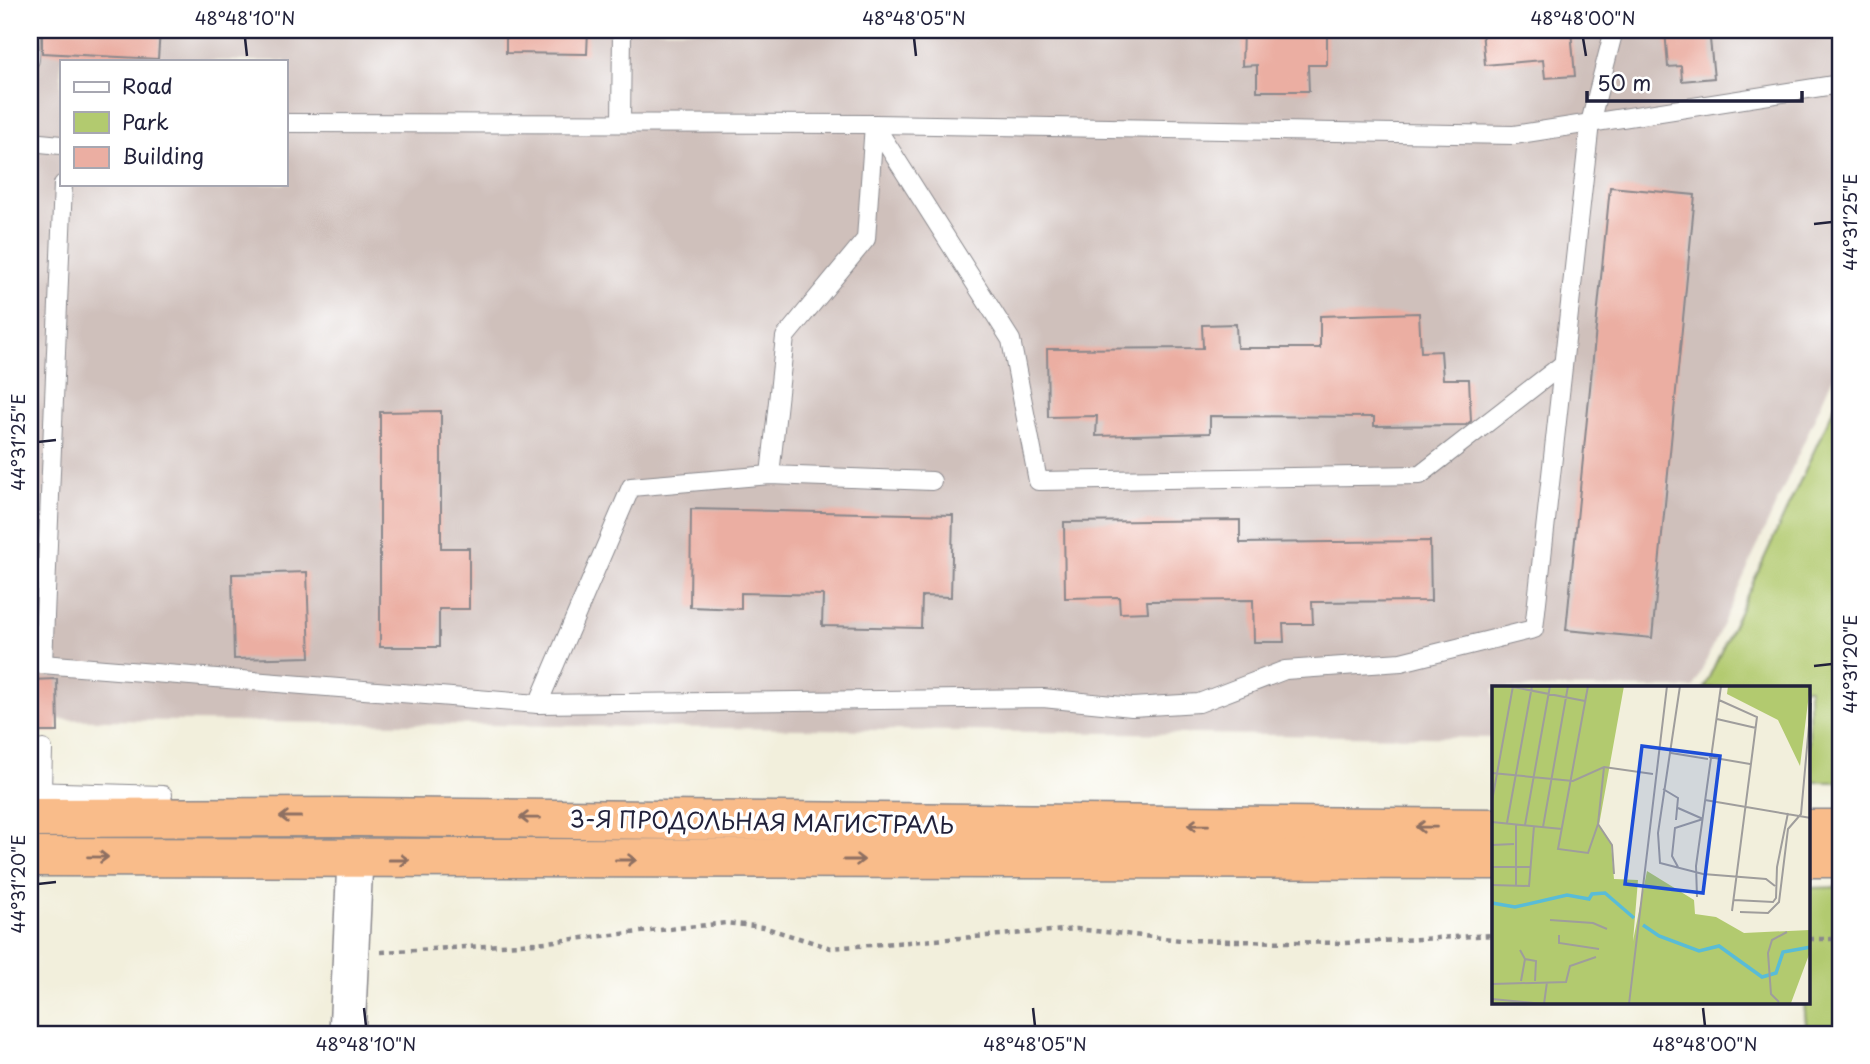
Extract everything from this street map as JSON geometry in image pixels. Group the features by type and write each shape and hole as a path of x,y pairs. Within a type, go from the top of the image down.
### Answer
{"highway":[{"name":"3-Я ПРОДОЛЬНАЯ МАГИСТРАЛЬ","path":"34,800 358,817 1492,828"},
{"path":"1811,829 1840,829"},
{"name":"3-Я ПРОДОЛЬНАЯ МАГИСТРАЛЬ","path":"30,857 355,860 1492,860"},
{"path":"1811,858 1840,858"}],"street":[{"path":"347,1034 355,860"}],"lane":[{"path":"30,60 31,30"},
{"path":"621,123 622,30"},
{"path":"63,186 36,664 538,704 1043,698 1132,707 1199,703 1285,670 1401,662 1534,629 1590,123 1614,30"},
{"path":"287,123 874,124 1514,135 1840,84"},
{"path":"874,124 1011,340 1038,481 1420,475 1563,364"},
{"path":"770,475 785,337 866,239 874,124"},
{"path":"30,142 60,145"},
{"path":"538,704 631,487 770,475 932,481"},
{"path":"43,749 34,800 163,795"}],"path":[{"path":"349,954 536,943 726,923 763,927 831,948 1077,929 1181,940 1343,943 1492,935"},
{"path":"1811,939 1840,939"}],"shaded area":[{"path":"30,30 1840,30 1840,361 1695,686 1492,686 1492,738 30,719"}],"green space":[{"path":"1840,395 1840,782 1811,782 1811,686 1705,686"},
{"path":"1840,887 1840,1034 1807,1034 1804,1004 1811,1004 1811,888"}],"building":[{"path":"42,30 160,30 158,59 42,53"},
{"path":"506,30 588,30 587,54 506,53"},
{"path":"1243,30 1327,30 1327,65 1308,65 1309,91 1257,91 1257,65 1242,66"},
{"path":"1482,30 1571,30 1575,76 1545,78 1543,60 1485,65"},
{"path":"1665,30 1709,30 1714,78 1682,81 1681,66 1668,67"},
{"path":"1610,187 1695,195 1652,638 1566,630"},
{"path":"1419,313 1421,352 1441,351 1443,379 1469,379 1471,421 1466,425 1374,426 1374,417 1210,416 1210,433 1096,436 1097,416 1048,417 1047,349 1203,348 1202,325 1236,324 1237,348 1320,348 1320,316"},
{"path":"441,411 441,548 469,548 469,609 439,609 439,647 380,647 380,412"},
{"path":"691,509 953,515 951,597 922,596 921,628 822,626 823,595 741,593 741,609 690,607"},
{"path":"1240,520 1240,543 1430,541 1431,601 1312,602 1313,624 1283,624 1284,642 1254,642 1253,600 1147,601 1148,612 1120,613 1119,597 1065,598 1064,522"},
{"path":"307,572 310,657 234,659 232,574"},
{"path":"57,679 58,732 30,732 30,680"}]}
